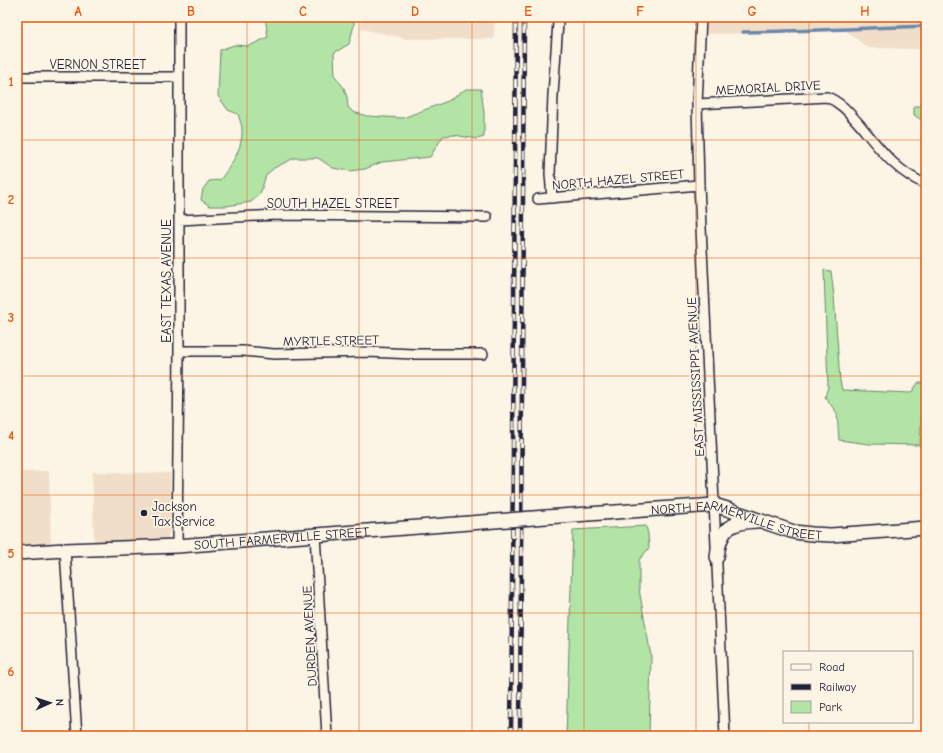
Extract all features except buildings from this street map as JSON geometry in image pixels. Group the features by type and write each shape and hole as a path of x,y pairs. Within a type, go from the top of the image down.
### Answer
{"street":[{"name":"EAST TEXAS AVENUE","path":"177,546 179,351 179,17"},
{"path":"552,198 550,174 558,22 557,17"},
{"name":"EAST MISSISSIPPI AVENUE","path":"700,17 697,104 699,185 725,736"},
{"name":"VERNON STREET","path":"17,78 179,77"},
{"name":"MEMORIAL DRIVE","path":"697,104 828,97 846,110 893,162 912,178 926,184"},
{"name":"NORTH HAZEL STREET","path":"538,199 699,185"},
{"name":"SOUTH HAZEL STREET","path":"179,220 276,215 487,217"},
{"name":"MYRTLE STREET","path":"179,351 244,351 274,354 367,352 483,354"},
{"name":"NORTH FARMERVILLE STREET","path":"546,517 714,506 727,508 794,532 824,535 926,528"},
{"name":"SOUTH FARMERVILLE STREET","path":"17,553 177,546 546,517"},
{"path":"717,557 720,539 728,529 736,524 762,521"},
{"name":"DURDEN AVENUE","path":"315,535 327,736"},
{"path":"65,550 77,736"}],"shaded area":[{"path":"361,17 495,17 494,39 407,39 361,29"},
{"path":"707,17 926,17 926,49 868,48 846,31 707,34"},
{"path":"49,471 51,544 17,546 17,472"},
{"path":"92,472 170,473 170,531 168,537 163,539 94,542"},
{"path":"926,712 926,736 921,736 920,719"}],"green space":[{"path":"265,17 354,17 354,25 349,44 334,53 335,76 344,88 348,107 353,112 367,116 403,118 448,101 466,89 481,89 484,112 484,137 477,139 454,135 443,136 430,157 382,162 365,169 350,171 333,168 318,158 294,158 274,168 266,175 260,194 251,202 226,206 210,206 201,200 203,189 209,181 220,180 236,156 242,136 242,127 238,114 228,110 218,96 220,50 234,45 249,46 268,37"},
{"path":"914,106 926,106 926,123 914,115"},
{"path":"824,270 831,271 842,390 911,393 918,383 926,383 926,404 922,404 920,445 869,444 839,440 837,413 825,397 828,387"},
{"path":"646,526 649,548 639,560 639,589 651,656 649,736 566,736 573,530"}],"waterway":[{"path":"743,32 926,26"}],"railway":[{"path":"511,736 516,17"},
{"path":"520,736 524,17"}],"place":[{"name":"Jackson Tax Service","path":"144,513"}]}
